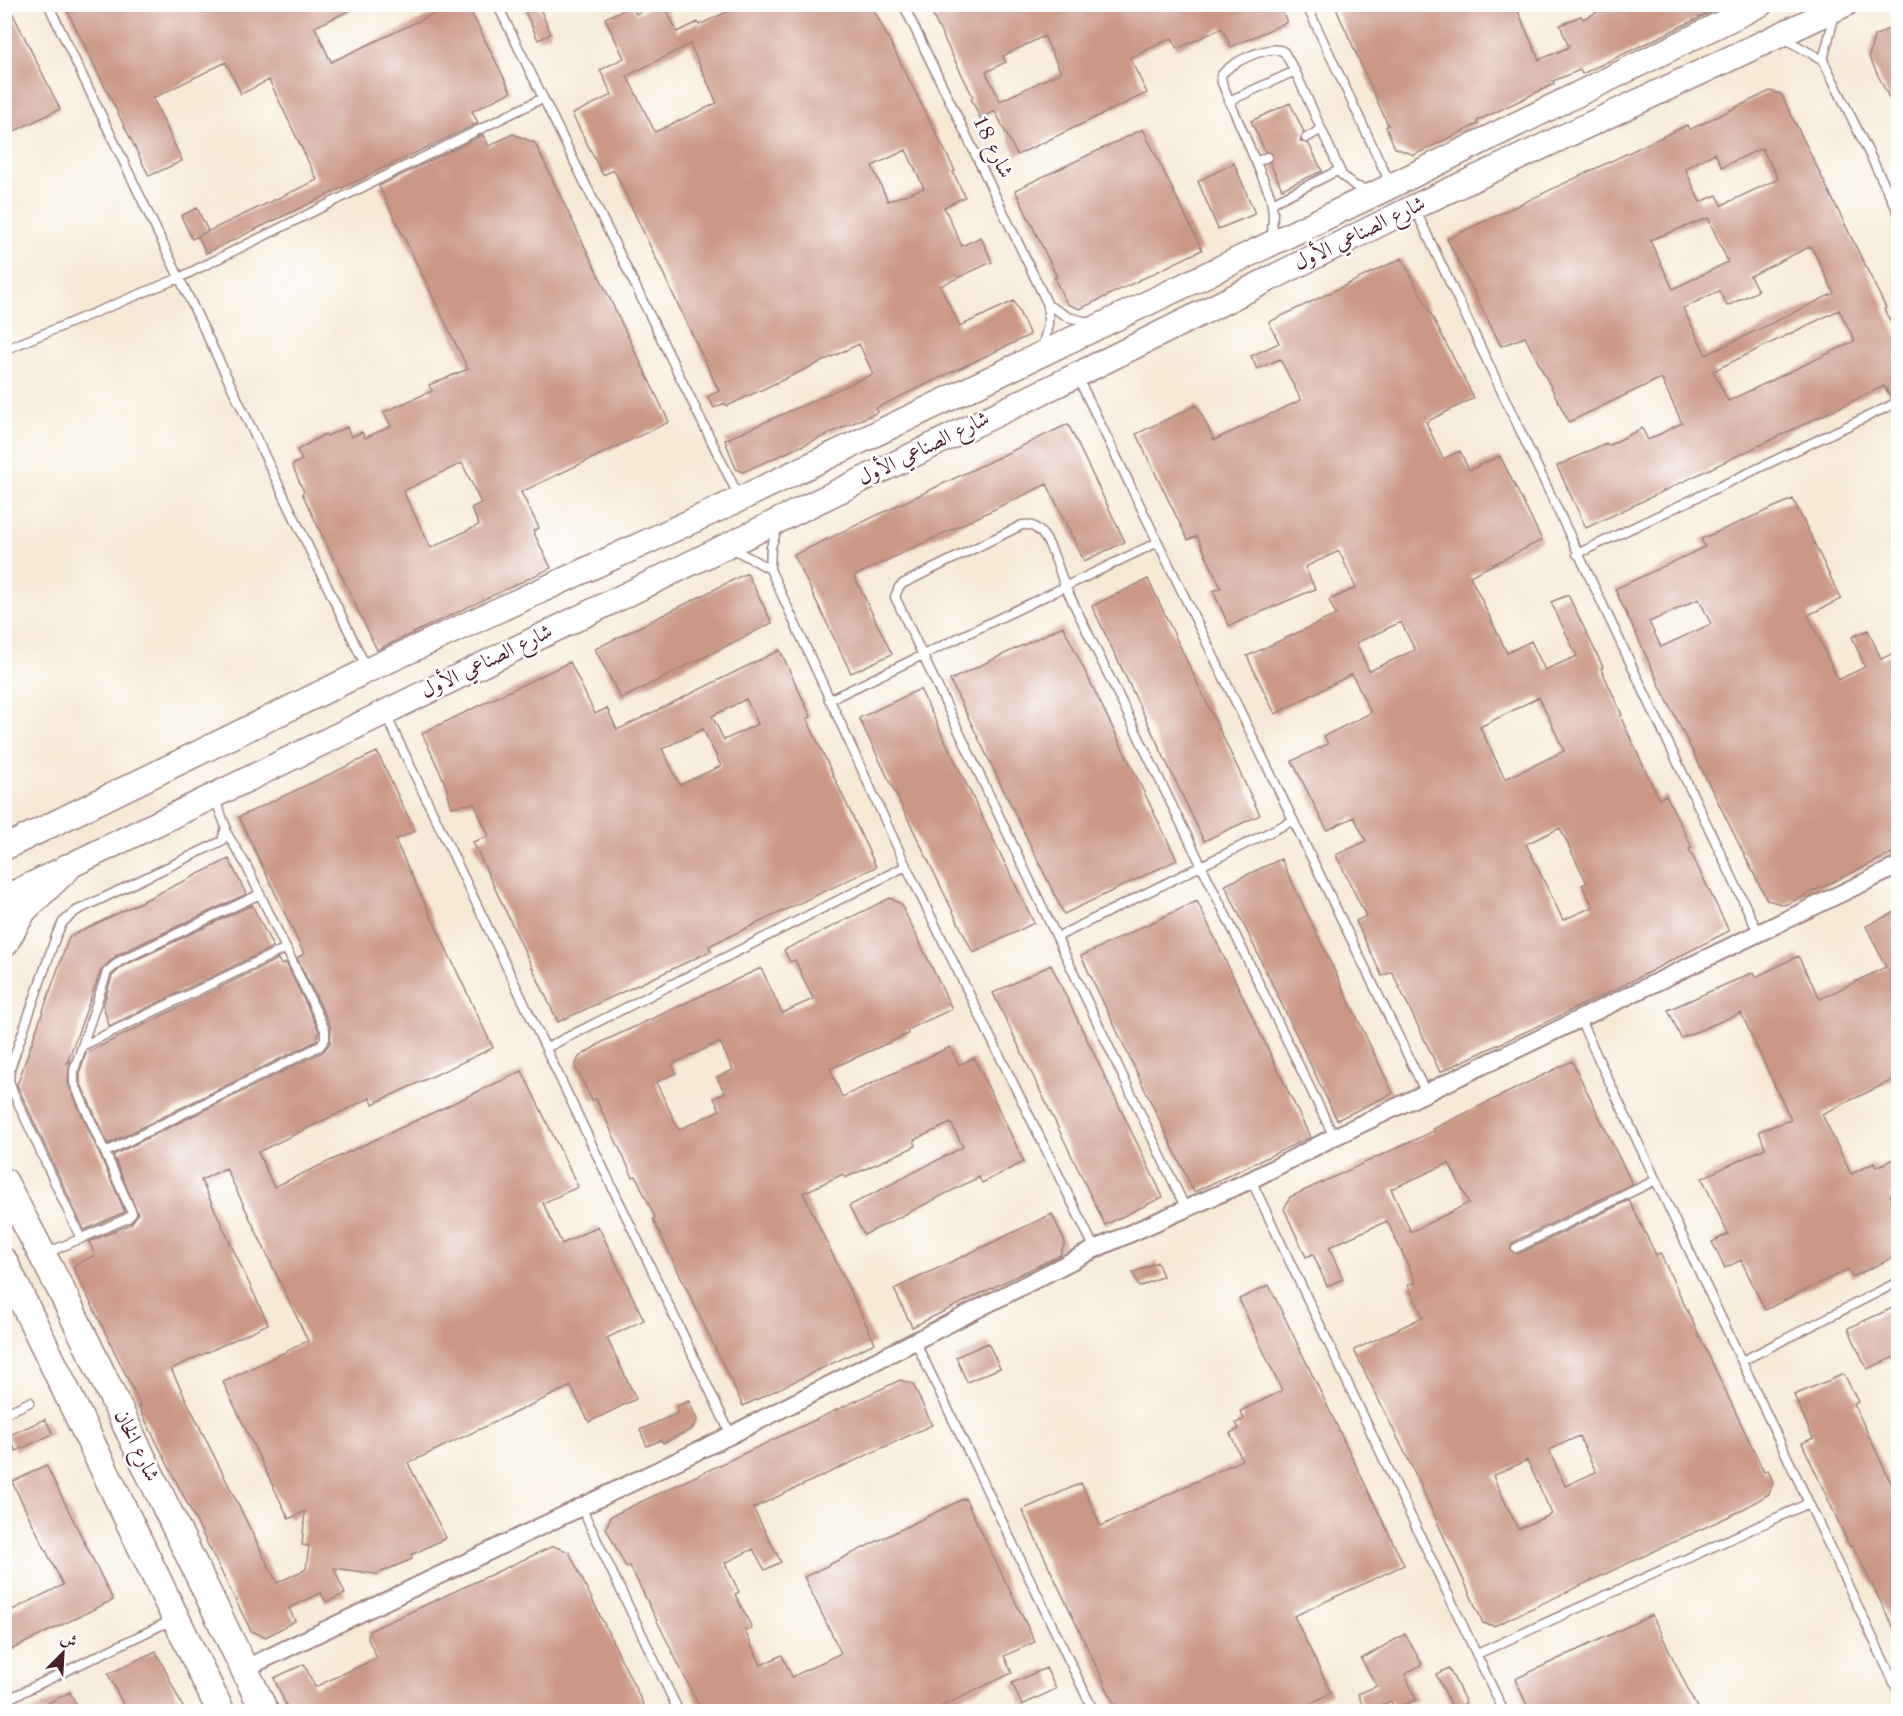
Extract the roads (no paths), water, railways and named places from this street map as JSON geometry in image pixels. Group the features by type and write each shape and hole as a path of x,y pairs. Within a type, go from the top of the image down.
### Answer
{"main road":[{"name":"شارع الصناعي الأول","path":"4,848 368,670 740,500 1761,4"},
{"name":"شارع الصناعي الأول","path":"4,898 1077,375 1414,207 1842,6"},
{"path":"4,944 29,903 67,868"},
{"name":"شارع الخان","path":"4,1182 43,1255 265,1712"},
{"name":"شارع الخان","path":"4,1262 220,1712"}],"street":[{"path":"244,1669 731,1435 1095,1250 1251,1180 1334,1137 1899,866"}],"lane":[{"path":"48,4 368,670"},
{"path":"497,4 740,500"},
{"name":"شارع 18","path":"903,4 1048,305"},
{"path":"1306,4 1384,189"},
{"path":"1823,60 1828,33 1842,6"},
{"path":"1778,36 1823,60 1899,212"},
{"path":"1272,243 1272,203 1222,83 1223,73 1265,50 1275,48 1284,52 1295,71 1339,170 1350,183 1384,189"},
{"path":"1229,101 1295,71"},
{"path":"4,350 179,278 543,98"},
{"path":"1306,138 1320,130"},
{"path":"1256,162 1267,157"},
{"path":"1272,203 1339,170"},
{"path":"1414,207 1758,932"},
{"path":"1048,305 1068,317 1100,324"},
{"path":"1039,354 1048,325 1048,305"},
{"path":"1077,375 1426,1093"},
{"path":"1578,554 1899,402"},
{"path":"784,517 774,536 770,568 906,866 1095,1250"},
{"path":"1186,1209 895,597 899,587 1022,525 1033,525 1042,532 1065,586 1334,1137"},
{"path":"829,700 1158,543"},
{"path":"725,546 748,555 770,568"},
{"path":"385,712 731,1435"},
{"path":"106,1152 323,1043 325,1030 260,894 226,832 214,796"},
{"path":"1057,937 1293,821"},
{"path":"81,1239 9,1080 10,1069 56,936 63,922 76,911 218,844 226,832"},
{"path":"546,1048 906,866"},
{"path":"43,1255 128,1218 132,1213 74,1083 74,1070 104,976 114,963 260,894"},
{"path":"82,1046 286,948"},
{"path":"1580,1020 1899,1691"},
{"path":"1251,1180 1504,1712"},
{"path":"1516,1248 1656,1180"},
{"path":"1742,1361 1899,1282"},
{"path":"915,1341 1094,1712"},
{"path":"4,1414 30,1402"},
{"path":"1477,1654 1809,1503"},
{"path":"581,1507 679,1712"},
{"path":"4,1701 176,1618"}]}
